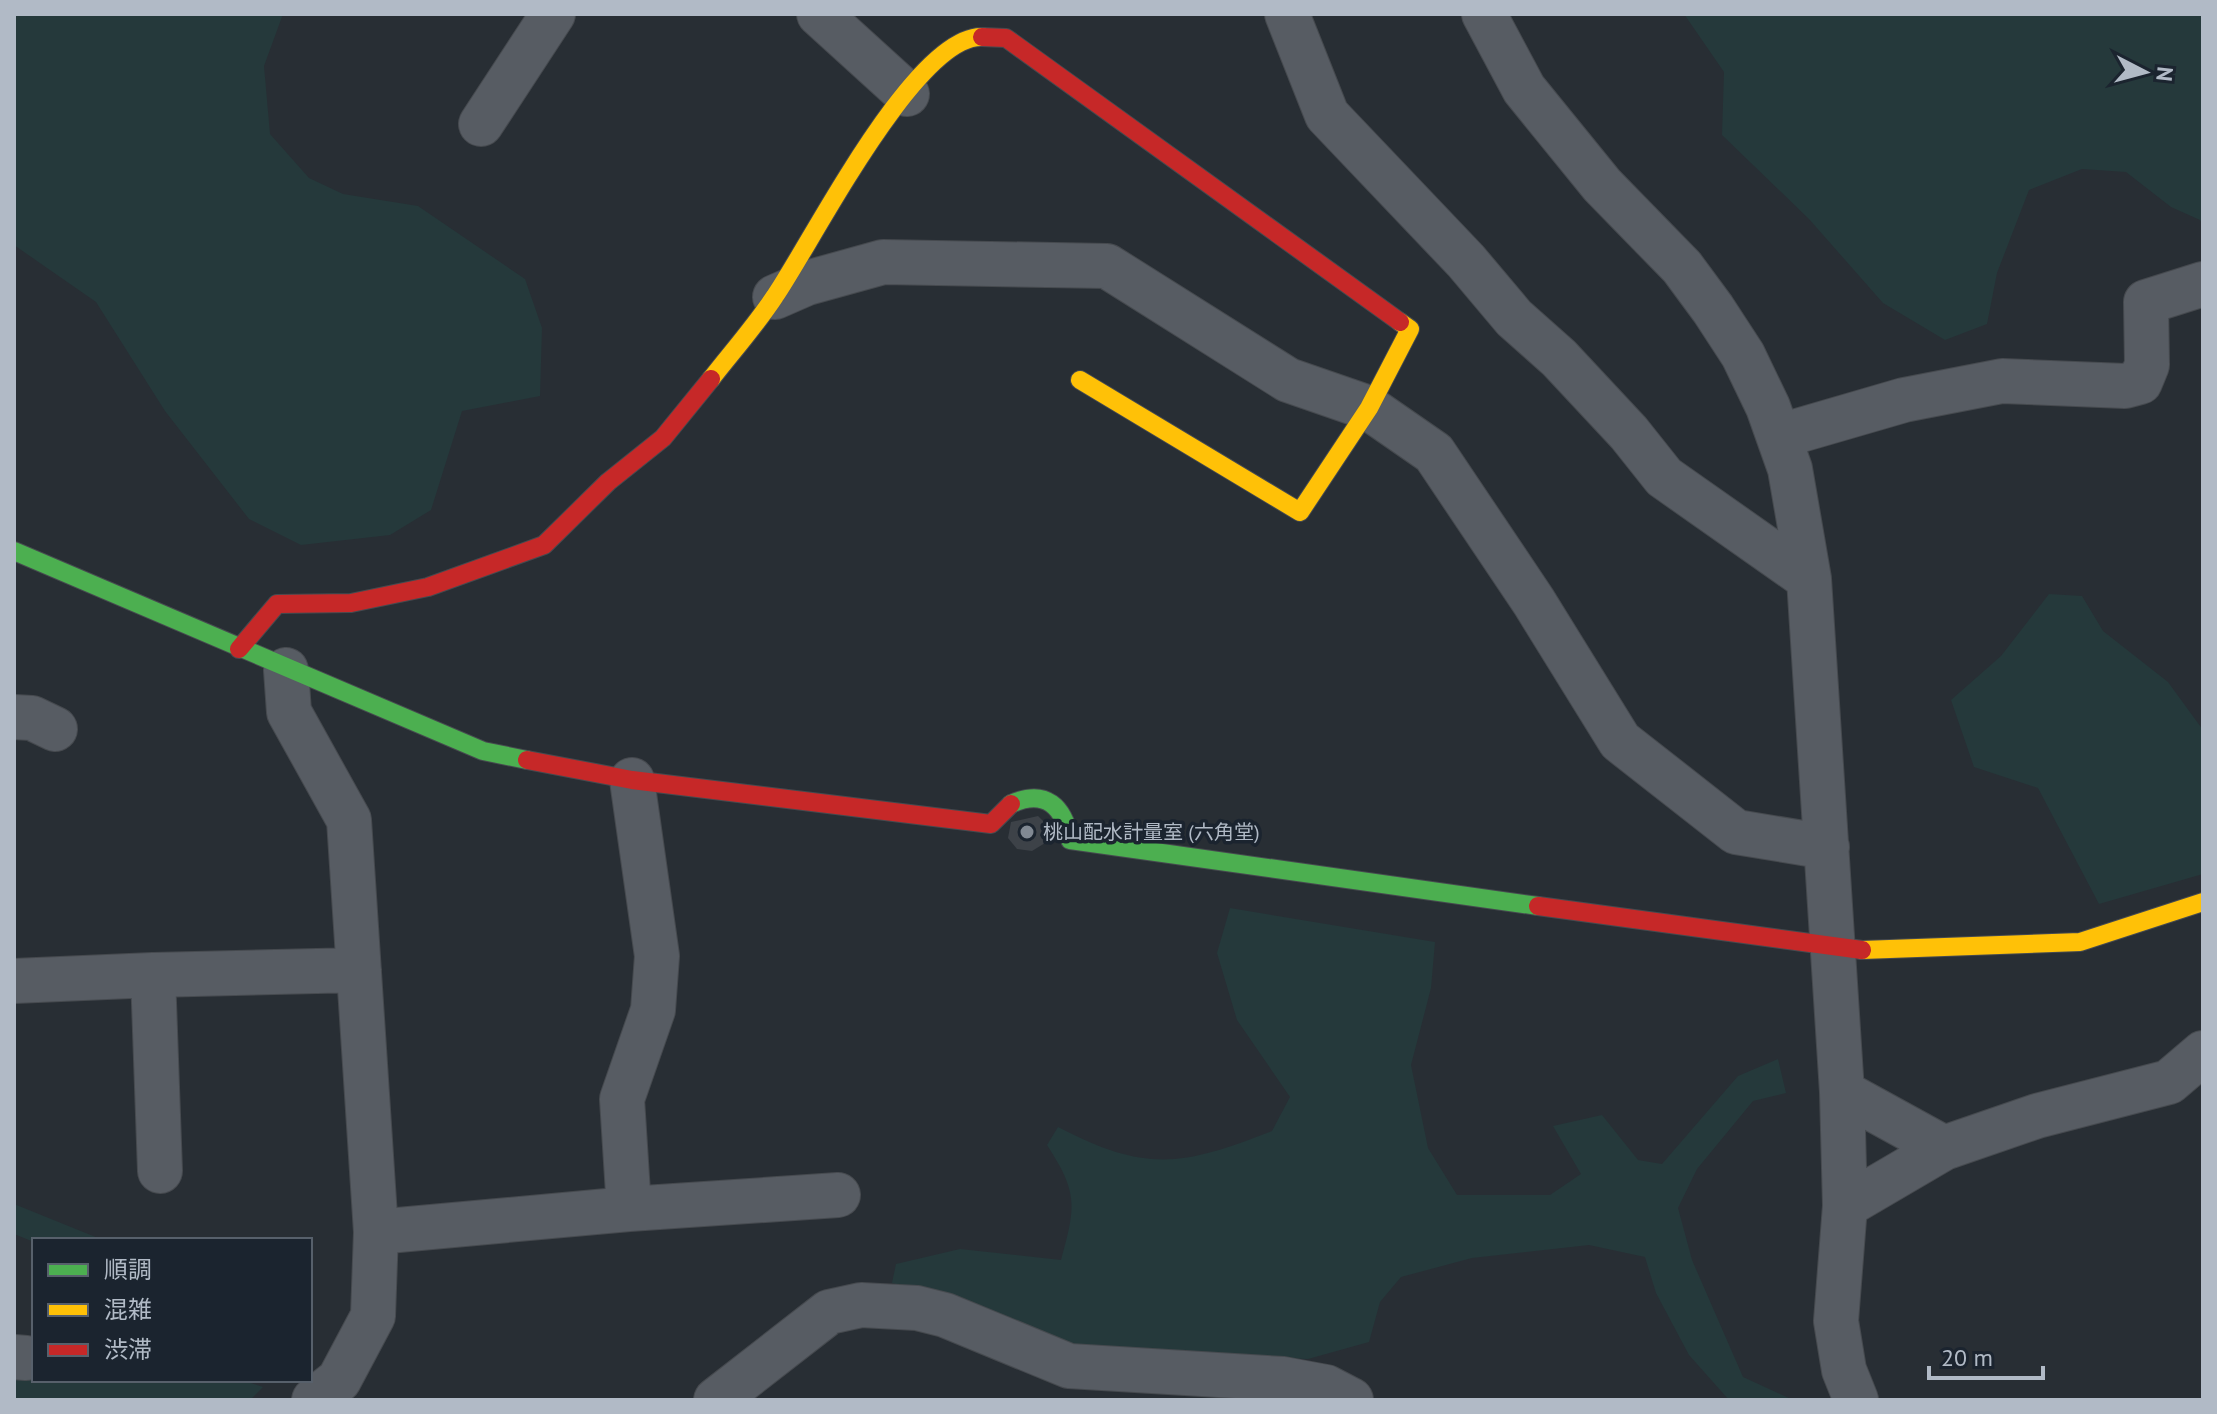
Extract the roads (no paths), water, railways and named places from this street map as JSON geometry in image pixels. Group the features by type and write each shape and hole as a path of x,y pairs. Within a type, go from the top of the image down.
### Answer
{"street":[{"path":"481,124 553,14"},
{"path":"819,14 907,94"},
{"path":"1287,14 1327,115 1466,261 1514,318 1559,358 1629,433 1664,477 1809,579"},
{"path":"1484,14 1524,89 1602,185 1682,267 1713,309 1743,355 1780,436 1790,469 1809,579 1827,847 1830,948 1842,1092 1845,1206 1836,1321 1844,1370 1856,1400"},
{"path":"239,649 277,604 351,603 428,587 544,545 608,482 663,438 775,297 877,128 948,50 974,37 1006,38 1410,329 1369,408 1300,512 1080,380"},
{"path":"775,297 807,283 883,262 1107,266 1288,380 1369,408 1434,453 1534,602 1620,741 1736,832 1827,847"},
{"path":"1780,436 1904,400 2002,381 2125,386 2140,382 2147,365 2146,302 2203,284"},
{"path":"14,551 286,670 483,751 632,780 991,824 997,812 1010,802 1031,798 1053,803 1065,817 1070,840 1830,948 1888,952 2080,942 2203,902"},
{"path":"286,670 289,712 349,820 376,1232 373,1316 339,1380 314,1400"},
{"path":"629,1209 622,1099 653,1010 657,956 632,780"},
{"path":"14,981 359,970"},
{"path":"153,975 160,1171"},
{"path":"1845,1206 1944,1148 2037,1116 2169,1082 2203,1053"},
{"path":"1842,1092 1944,1148"},
{"path":"376,1232 629,1209 838,1195"},
{"path":"716,1400 829,1312 861,1305 917,1308 945,1315 1069,1366 1283,1379 1326,1387 1351,1400"}],"place":[{"name":"桃山配水計量室 (六角堂)","path":"1027,832"}]}
